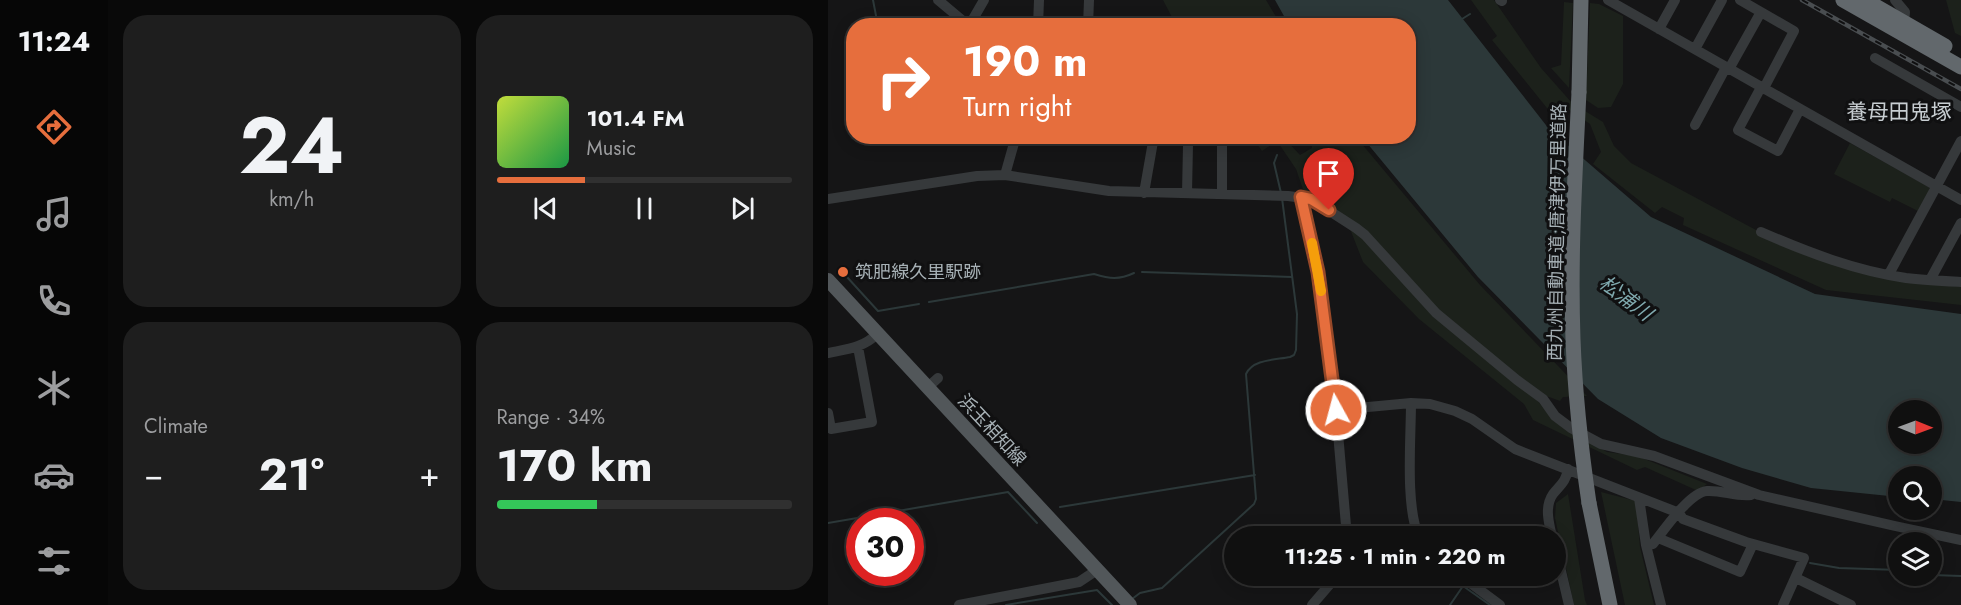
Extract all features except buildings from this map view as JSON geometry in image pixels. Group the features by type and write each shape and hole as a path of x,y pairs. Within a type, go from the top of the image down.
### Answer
{"highway":[{"path":"1843,0 1961,67"},
{"path":"1865,0 1961,55"},
{"name":"西九州自動車道;唐津伊万里道路","path":"1581,5 1572,270 1573,340 1581,447 1588,503 1610,605"}],"main road":[{"path":"1937,53 1938,61 1961,74"},
{"name":"浜玉相知線","path":"828,280 878,334 933,382 1127,602"}],"street":[{"path":"938,0 959,18"},
{"path":"974,18 984,0"},
{"path":"1038,18 1039,0"},
{"path":"1088,18 1089,0"},
{"path":"1608,0 1623,3 1659,29 1695,50 1961,200"},
{"path":"1659,29 1675,0"},
{"path":"1695,50 1722,0"},
{"path":"1740,0 1794,31 1764,88 1759,91 1738,130 1778,151 1800,109"},
{"path":"1895,0 1905,12 1904,23"},
{"path":"1695,125 1724,71 1729,69 1761,12"},
{"path":"1875,58 1961,107"},
{"path":"1889,274 1961,141"},
{"path":"1005,175 1014,144"},
{"path":"1144,193 1153,144"},
{"path":"1221,194 1222,144"},
{"path":"1187,194 1188,145"},
{"path":"828,199 977,176 1005,175 1109,191 1274,195 1311,199 1365,235 1436,313 1543,399 1555,416 1570,428 1601,444 1654,456 1759,495 1961,540"},
{"path":"1301,197 1318,272 1336,410 1346,526"},
{"path":"1930,280 1961,223"},
{"path":"1761,232 1791,245 1848,264 1889,274 1961,282"},
{"path":"828,353 858,347 868,343 878,334"},
{"path":"828,413 831,429 872,422 858,347"},
{"path":"1336,410 1411,403 1430,404 1455,411 1472,419 1515,449 1679,513 1683,519 1753,544 1804,558 1783,605"},
{"path":"1411,403 1411,489 1414,526"},
{"path":"1550,526 1549,501 1564,483 1568,470"},
{"path":"1646,545 1653,544 1692,498 1704,491 1744,496 1759,495"},
{"path":"1639,498 1646,545 1661,605"},
{"path":"1658,538 1740,572 1753,544"},
{"path":"959,605 1009,600 1033,589 1078,582 1097,570"},
{"path":"1796,579 1851,605"},
{"path":"1312,605 1328,586"},
{"path":"1474,586 1500,605"},
{"path":"1565,586 1569,605"}],"shaded area":[{"path":"1163,0 1266,0 1277,18 1172,18"},
{"path":"1471,0 1494,0 1541,68 1572,103 1603,122 1614,146 1631,163 1756,230 1762,236 1847,267 1961,285 1961,305 1826,290 1683,225 1684,218 1662,207 1655,213 1593,164 1601,152 1590,124 1566,108 1555,118 1492,40 1497,36"},
{"path":"1946,0 1961,0 1961,36 1955,33"},
{"path":"1564,2 1573,3 1569,88 1551,68 1561,65"},
{"path":"1590,3 1599,4 1623,16 1623,84 1611,107 1598,108 1586,100"},
{"path":"1850,143 1929,187 1930,192 1920,212 1892,198 1890,202 1834,174"},
{"path":"1257,144 1272,144 1262,151"},
{"path":"1279,144 1290,144 1300,155 1312,148 1312,144 1362,144 1480,285 1587,396 1563,397 1560,401 1541,394 1538,401 1554,421 1607,452 1637,456 1707,484 1698,491 1645,467 1637,470 1533,420 1524,404 1419,319 1363,262 1345,216 1304,192 1296,169"},
{"path":"1601,492 1636,501 1640,547 1654,605 1625,605"},
{"path":"1568,494 1587,605 1574,605 1566,568 1566,526 1557,526 1556,503"}],"water":[{"name":"松浦川","path":"1275,0 1448,0 1549,129 1651,217 1815,294 1961,314 1961,502 1942,500 1942,466 1888,466 1888,496 1811,488 1742,468 1661,438 1598,399 1478,277 1368,144 1416,144 1416,18 1285,18"}],"waterway":[{"path":"873,0 876,18"},
{"path":"1462,19 1470,14"},
{"path":"1277,155 1274,163 1281,193"},
{"path":"1132,599 1140,593 1162,588 1254,504 1256,499 1246,374 1254,365 1290,357 1296,350 1297,314 1282,198"},
{"path":"1142,272 1292,277"},
{"path":"929,302 1094,274 1114,278 1134,273"},
{"path":"847,277 878,311 919,304"},
{"path":"1060,507 1255,475"},
{"path":"828,523 1008,492 1037,523"},
{"path":"1810,563 1839,568 1888,570"},
{"path":"1942,575 1961,576"},
{"path":"1450,605 1463,586 1490,605"},
{"path":"1006,605 1097,590 1112,605"}],"railway":[{"path":"1802,0 1961,89"}],"slow traffic":[{"path":"1312,243 1321,291"}],"place":[{"name":"筑肥線久里駅跡","path":"843,272"}],"district":[{"name":"養母田鬼塚","path":"1899,112"}],"route":[{"path":"1329,210 1311,199 1301,197 1318,272 1336,410"}]}
